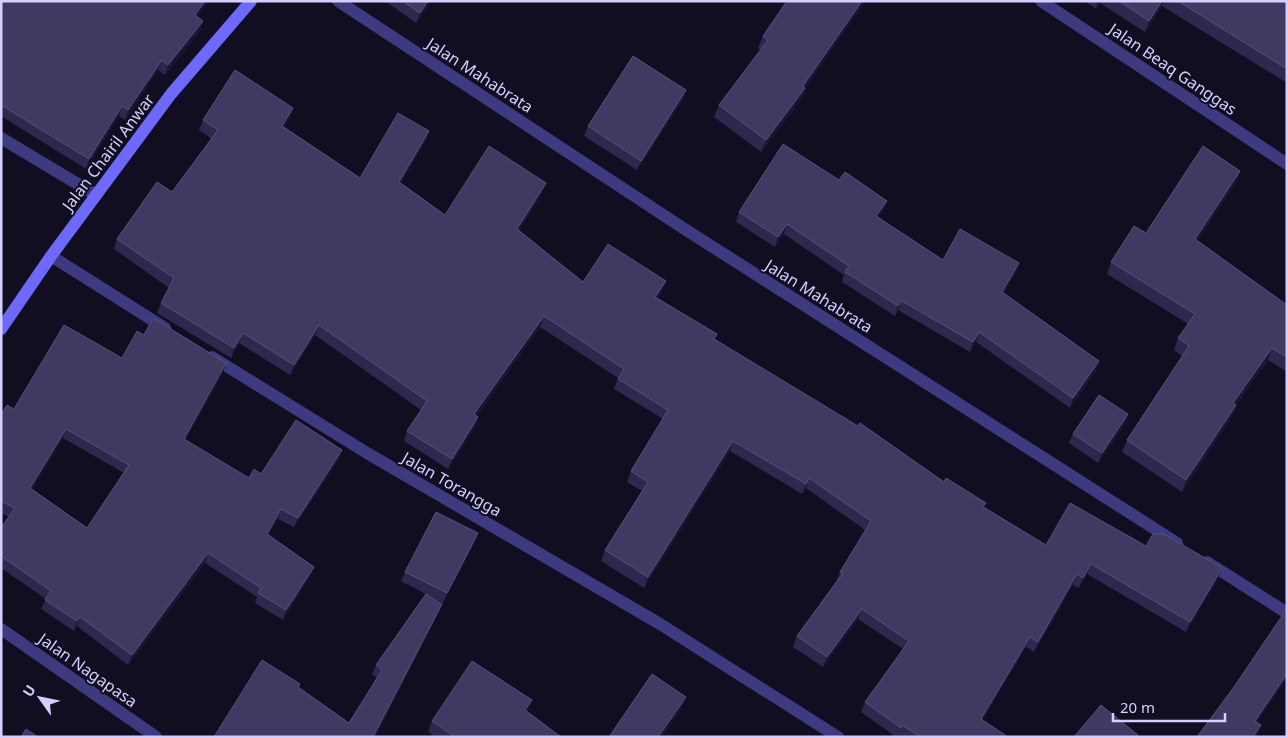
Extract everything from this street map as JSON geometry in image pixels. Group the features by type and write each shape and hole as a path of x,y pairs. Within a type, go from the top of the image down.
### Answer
{"street":[{"name":"Jalan Chairil Anwar","path":"1,329 51,256 171,94 251,1"},
{"name":"Jalan Mahabrata","path":"338,1 683,228 1287,613"},
{"name":"Jalan Beaq Ganggas","path":"1041,1 1287,164"},
{"path":"1,138 96,195"},
{"path":"51,256 175,334"},
{"name":"Jalan Torangga","path":"200,349 366,453 660,624 838,737"},
{"name":"Jalan Nagapasa","path":"1,629 156,737"}],"building":[{"path":"1,1 205,1 195,15 203,21 168,65 162,60 128,110 122,106 89,159 1,105"},
{"path":"402,1 428,1 420,13"},
{"path":"787,1 862,1 803,86 805,88 766,140 719,105 768,40 763,36"},
{"path":"1119,1 1162,1 1149,21"},
{"path":"1178,1 1287,1 1287,69"},
{"path":"633,56 686,90 641,161 588,126"},
{"path":"235,70 293,108 282,126 360,178 398,113 429,131 399,182 445,215 489,146 546,183 517,229 583,282 608,244 666,281 655,297 717,334 714,339 858,426 860,423 944,482 946,478 986,503 983,507 1046,545 1070,503 1146,546 1153,534 1164,534 1222,568 1190,622 1091,564 1083,578 1077,574 1038,642 1030,637 981,719 1008,737 921,737 902,725 901,728 865,702 909,641 862,609 827,657 797,636 843,573 840,572 871,521 809,478 806,484 733,441 648,577 605,550 648,482 631,471 668,410 618,379 624,369 544,316 474,414 478,417 452,459 407,431 427,401 319,325 294,365 243,333 234,348 161,303 174,278 117,239 157,182 172,192 218,130 203,120"},
{"path":"783,144 839,180 845,172 887,201 876,216 943,260 960,229 1019,263 1002,292 1099,361 1073,398 979,332 973,342 902,301 898,306 845,272 849,266 787,224 778,237 739,212"},
{"path":"1203,146 1240,171 1195,239 1287,305 1287,357 1272,348 1233,403 1236,405 1186,480 1127,440 1189,346 1178,338 1195,314 1111,262 1134,226 1146,233"},
{"path":"153,318 226,363 184,439 249,478 254,469 261,474 296,420 342,450 298,518 281,509 267,534 314,567 286,610 258,593 261,588 208,553 132,655 80,617 77,621 45,600 51,591 1,556 1,528 15,508 1,501 1,415 7,405 14,409 64,325 122,358 137,331 144,335","holes":["66,429 129,465 87,528 30,488"]},
{"path":"1099,395 1128,414 1102,453 1073,434"},
{"path":"436,512 478,533 447,593 405,572"},
{"path":"426,594 442,604 373,737 214,737 262,660 300,684 298,687 349,723 382,670 376,665"},
{"path":"1286,610 1287,674 1255,721 1261,725 1253,737 1197,737 1234,687"},
{"path":"472,661 532,700 525,710 561,737 455,737 432,721"},
{"path":"652,674 686,697 658,737 609,737"},
{"path":"1101,705 1138,735 1137,737 1074,737"},
{"path":"26,729 38,737 21,737"}]}
